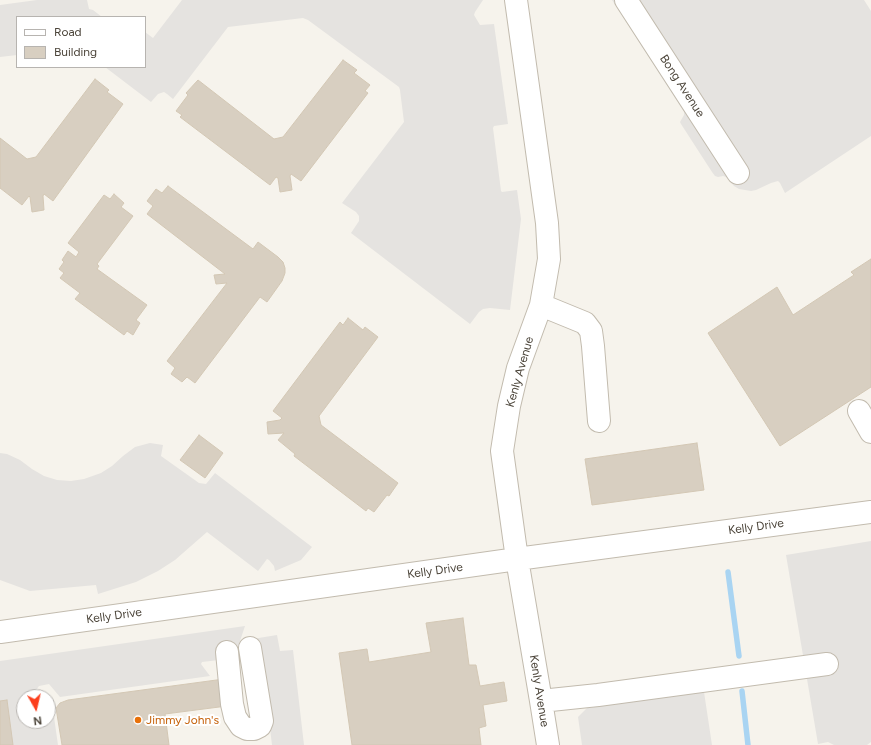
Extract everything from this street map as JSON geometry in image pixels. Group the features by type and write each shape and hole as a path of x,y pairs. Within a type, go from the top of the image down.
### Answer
{"street":[{"name":"Kenly Avenue","path":"516,0 547,222 549,259 541,305 518,368 509,406 502,451 517,559 542,701 548,745"},
{"name":"Bong Avenue","path":"626,0 738,173"},
{"path":"541,305 585,323 591,331 599,422"},
{"path":"858,411 871,432"},
{"name":"Kelly Drive","path":"0,632 517,559 871,512"},
{"path":"226,652 235,717 241,726 247,729 254,729 260,726 262,721 250,648"},
{"path":"542,701 598,695 827,664"}],"shaded area":[{"path":"37,0 87,0 89,9 101,16 16,16 16,55 0,57 0,5"},
{"path":"182,0 483,0 474,15 480,25 494,24 508,124 494,126 493,128 501,191 517,190 521,219 510,310 490,308 483,309 470,324 351,233 359,221 359,216 356,212 342,203 404,122 399,87 308,20 303,18 228,27 173,99 164,92 158,94 151,102 106,68 146,68 146,33 153,38"},
{"path":"612,0 864,0 871,11 871,136 785,193 778,181 756,190 751,191 739,189 726,177 715,176 712,172 680,122 684,112"},
{"path":"150,443 163,445 161,456 199,483 206,484 215,473 312,547 301,560 275,571 274,566 267,559 258,571 207,532 175,560 158,571 136,582 98,594 96,585 30,591 0,580 0,453 7,454 20,460 44,476 57,480 71,481 84,479 101,473 135,447"},
{"path":"871,541 871,742 867,745 834,745 828,742 818,744 786,555"},
{"path":"245,626 240,641 277,635 280,651 293,650 304,745 272,745 261,655 202,662 201,664 210,676 60,697 56,692 56,689 53,689 49,684 39,686 37,689 16,689 16,729 56,729 58,745 0,745 0,661"},
{"path":"704,692 712,745 582,745 578,717 587,708"}],"building":[{"path":"343,60 357,70 354,73 370,85 365,91 368,93 301,181 291,174 292,190 280,192 278,178 276,177 270,185 180,117 182,115 176,111 188,95 186,93 198,80 274,139 283,137"},
{"path":"95,79 109,90 107,92 123,104 53,201 44,194 44,210 32,212 29,196 22,205 0,188 0,138 27,159 36,157"},
{"path":"168,186 253,249 258,242 278,257 283,262 285,268 282,281 267,302 260,297 195,383 187,377 182,382 171,374 175,368 167,361 227,283 216,284 214,275 225,274 147,214 153,206 147,201 156,189 162,193"},
{"path":"114,194 124,203 121,207 133,216 97,264 99,266 97,269 147,305 136,320 140,323 133,335 127,331 124,335 75,299 80,293 60,278 64,273 59,269 64,262 62,260 68,251 76,257 79,252 68,243 104,195 110,199"},
{"path":"871,259 871,387 780,446 708,333 777,287 793,315 854,275 851,272"},
{"path":"348,318 363,330 365,327 378,337 319,416 321,425 398,483 389,496 387,495 374,512 368,508 366,511 294,456 295,454 278,440 284,433 268,434 267,422 280,420 282,418 273,411 340,322 343,325"},
{"path":"199,435 223,453 205,478 180,460"},
{"path":"697,443 704,490 592,505 585,459"},
{"path":"463,618 469,665 476,665 480,686 504,682 507,701 483,705 486,726 479,728 481,745 352,745 339,653 367,649 369,662 431,652 426,623"},
{"path":"224,679 227,706 165,714 169,745 62,745 56,708 60,703 68,700"},
{"path":"7,700 13,745 0,745 0,701"}],"waterway":[{"path":"728,572 739,656"},
{"path":"742,691 748,745"}],"place":[{"name":"Jimmy John's","path":"138,720"}]}
